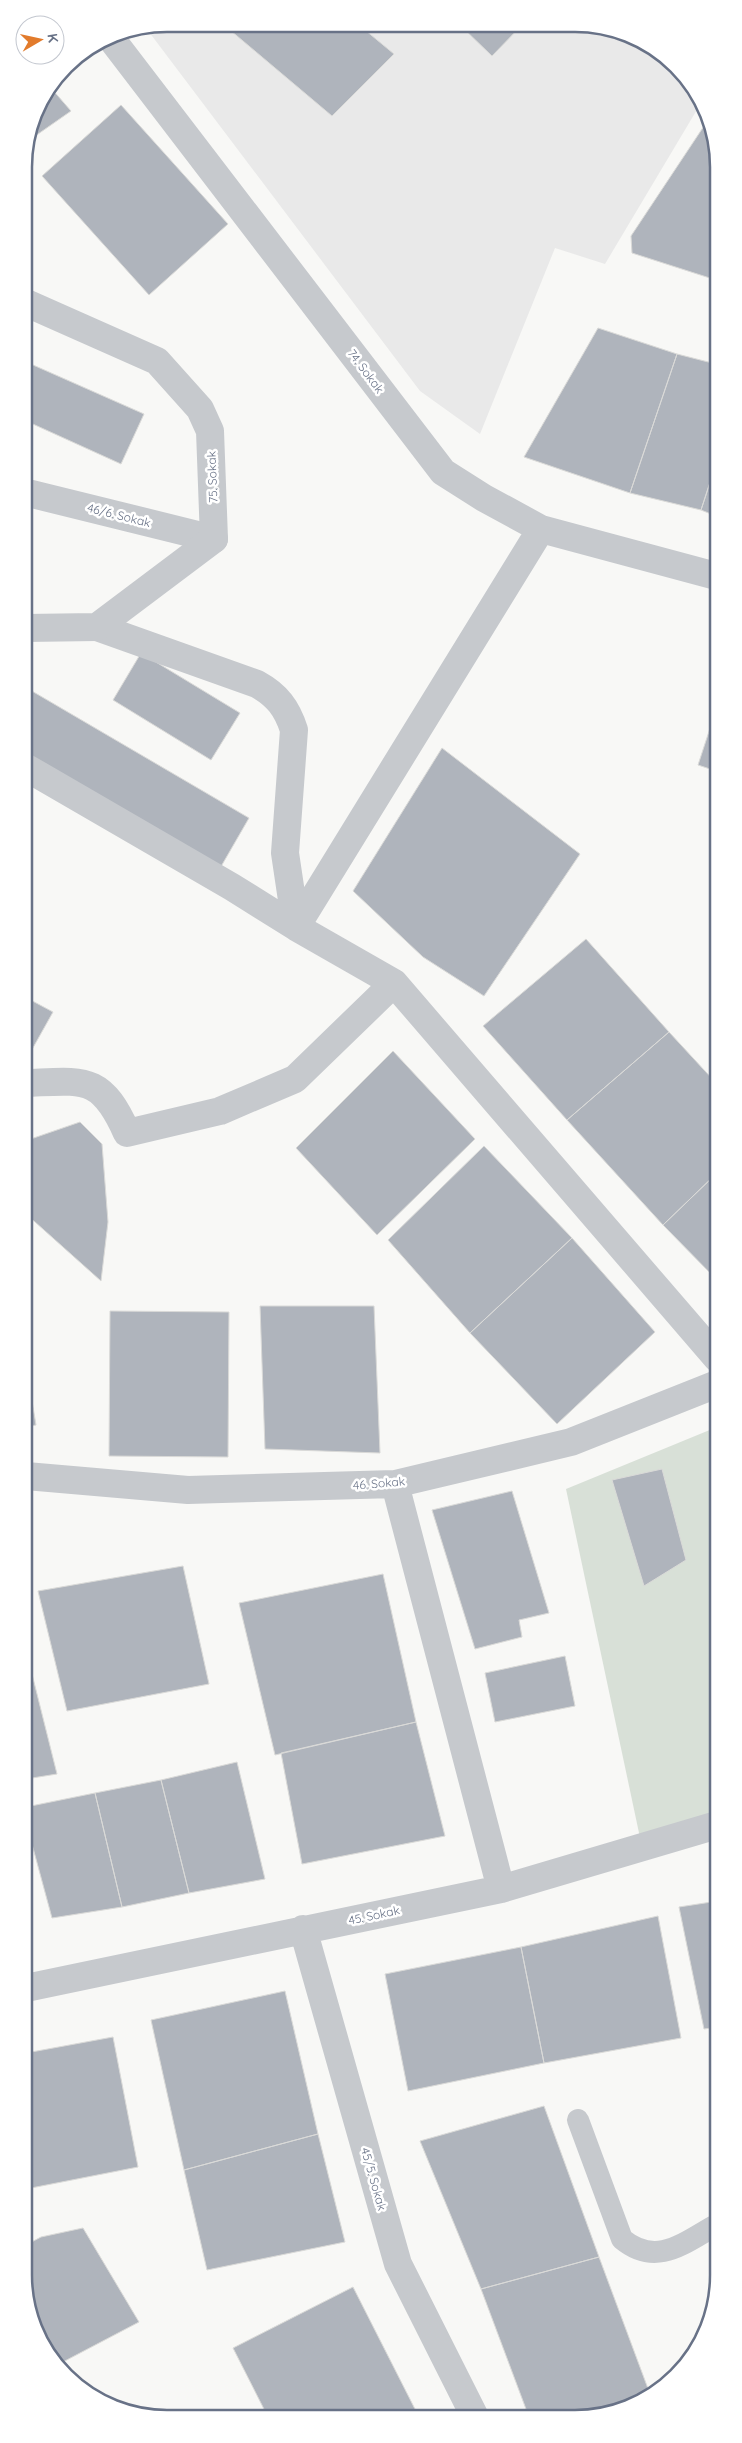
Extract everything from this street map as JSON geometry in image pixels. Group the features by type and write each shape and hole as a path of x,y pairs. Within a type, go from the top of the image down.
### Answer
{"street":[{"name":"74. Sokak","path":"115,43 443,472 484,498 541,529 710,574"},
{"name":"75. Sokak","path":"33,306 156,361 200,409 210,431 214,538"},
{"name":"46/6. Sokak","path":"33,494 214,538"},
{"path":"296,927 541,529"},
{"path":"97,626 214,538"},
{"path":"33,628 97,626 257,684 270,691 285,708 294,730 285,853 296,927"},
{"path":"33,771 394,983 709,1349"},
{"path":"33,1083 70,1081 95,1086 116,1108 127,1133 220,1111 295,1080 394,983"},
{"name":"46. Sokak","path":"32,1477 188,1490 395,1484 571,1442 709,1387"},
{"path":"395,1484 501,1889"},
{"name":"45. Sokak","path":"32,1987 501,1889 709,1827"},
{"name":"45/5. Sokak","path":"303,1929 398,2264 473,2410"}],"lane":[{"path":"578,2120 622,2239 631,2247 657,2253 672,2250 709,2229"}],"shaded area":[{"path":"168,32 574,32 601,35 634,46 657,60 670,72 687,93 697,110 605,264 555,248 480,434 420,391 150,34"},
{"path":"709,1430 709,1824 642,1847 566,1489"}],"building":[{"path":"232,32 367,32 394,54 332,116"},
{"path":"467,32 515,32 492,56"},
{"path":"55,93 71,111 37,135 46,108"},
{"path":"121,105 228,224 149,295 42,176"},
{"path":"703,127 707,141 710,168 710,278 632,253 631,236"},
{"path":"598,328 677,354 630,493 524,457"},
{"path":"677,354 710,362 710,483 701,510 630,493"},
{"path":"33,365 144,414 121,464 33,424"},
{"path":"710,483 710,514 701,510"},
{"path":"141,653 240,713 211,760 113,700"},
{"path":"33,692 249,818 219,870 33,761"},
{"path":"710,729 710,769 698,765"},
{"path":"442,748 580,854 484,996 423,957 353,891"},
{"path":"586,939 669,1032 567,1120 483,1026"},
{"path":"33,1001 53,1012 33,1048"},
{"path":"669,1032 710,1076 710,1180 663,1225 567,1120"},
{"path":"393,1051 475,1139 377,1235 296,1148"},
{"path":"80,1122 102,1144 108,1222 101,1281 32,1220 33,1138"},
{"path":"484,1146 572,1238 470,1333 388,1240"},
{"path":"710,1180 709,1272 663,1225"},
{"path":"572,1238 655,1332 557,1424 470,1333"},
{"path":"260,1306 374,1306 380,1453 265,1449"},
{"path":"110,1311 229,1312 228,1457 109,1456"},
{"path":"32,1403 36,1425 32,1426"},
{"path":"662,1469 686,1560 644,1586 612,1480"},
{"path":"512,1491 549,1613 519,1620 522,1637 475,1649 432,1510"},
{"path":"183,1566 209,1684 67,1711 38,1591"},
{"path":"383,1574 416,1722 275,1755 239,1603"},
{"path":"565,1656 575,1706 495,1722 485,1673"},
{"path":"32,1675 57,1774 32,1778"},
{"path":"416,1722 445,1836 302,1864 281,1753"},
{"path":"237,1762 265,1879 189,1893 161,1780"},
{"path":"161,1780 189,1893 122,1907 95,1793"},
{"path":"95,1793 122,1907 52,1918 32,1845 32,1806"},
{"path":"709,1902 709,2028 704,2029 679,1907"},
{"path":"658,1916 681,2038 544,2063 521,1947"},
{"path":"521,1947 544,2063 408,2091 385,1974"},
{"path":"285,1991 318,2134 184,2170 151,2020"},
{"path":"113,2037 138,2167 32,2188 32,2052"},
{"path":"544,2106 599,2257 481,2289 420,2141"},
{"path":"318,2134 345,2242 207,2270 184,2170"},
{"path":"83,2228 139,2322 63,2362 43,2327 35,2302 32,2275 32,2242 41,2237"},
{"path":"599,2257 648,2388 626,2400 601,2408 526,2410 481,2289"},
{"path":"353,2287 415,2410 264,2410 233,2348"}]}
